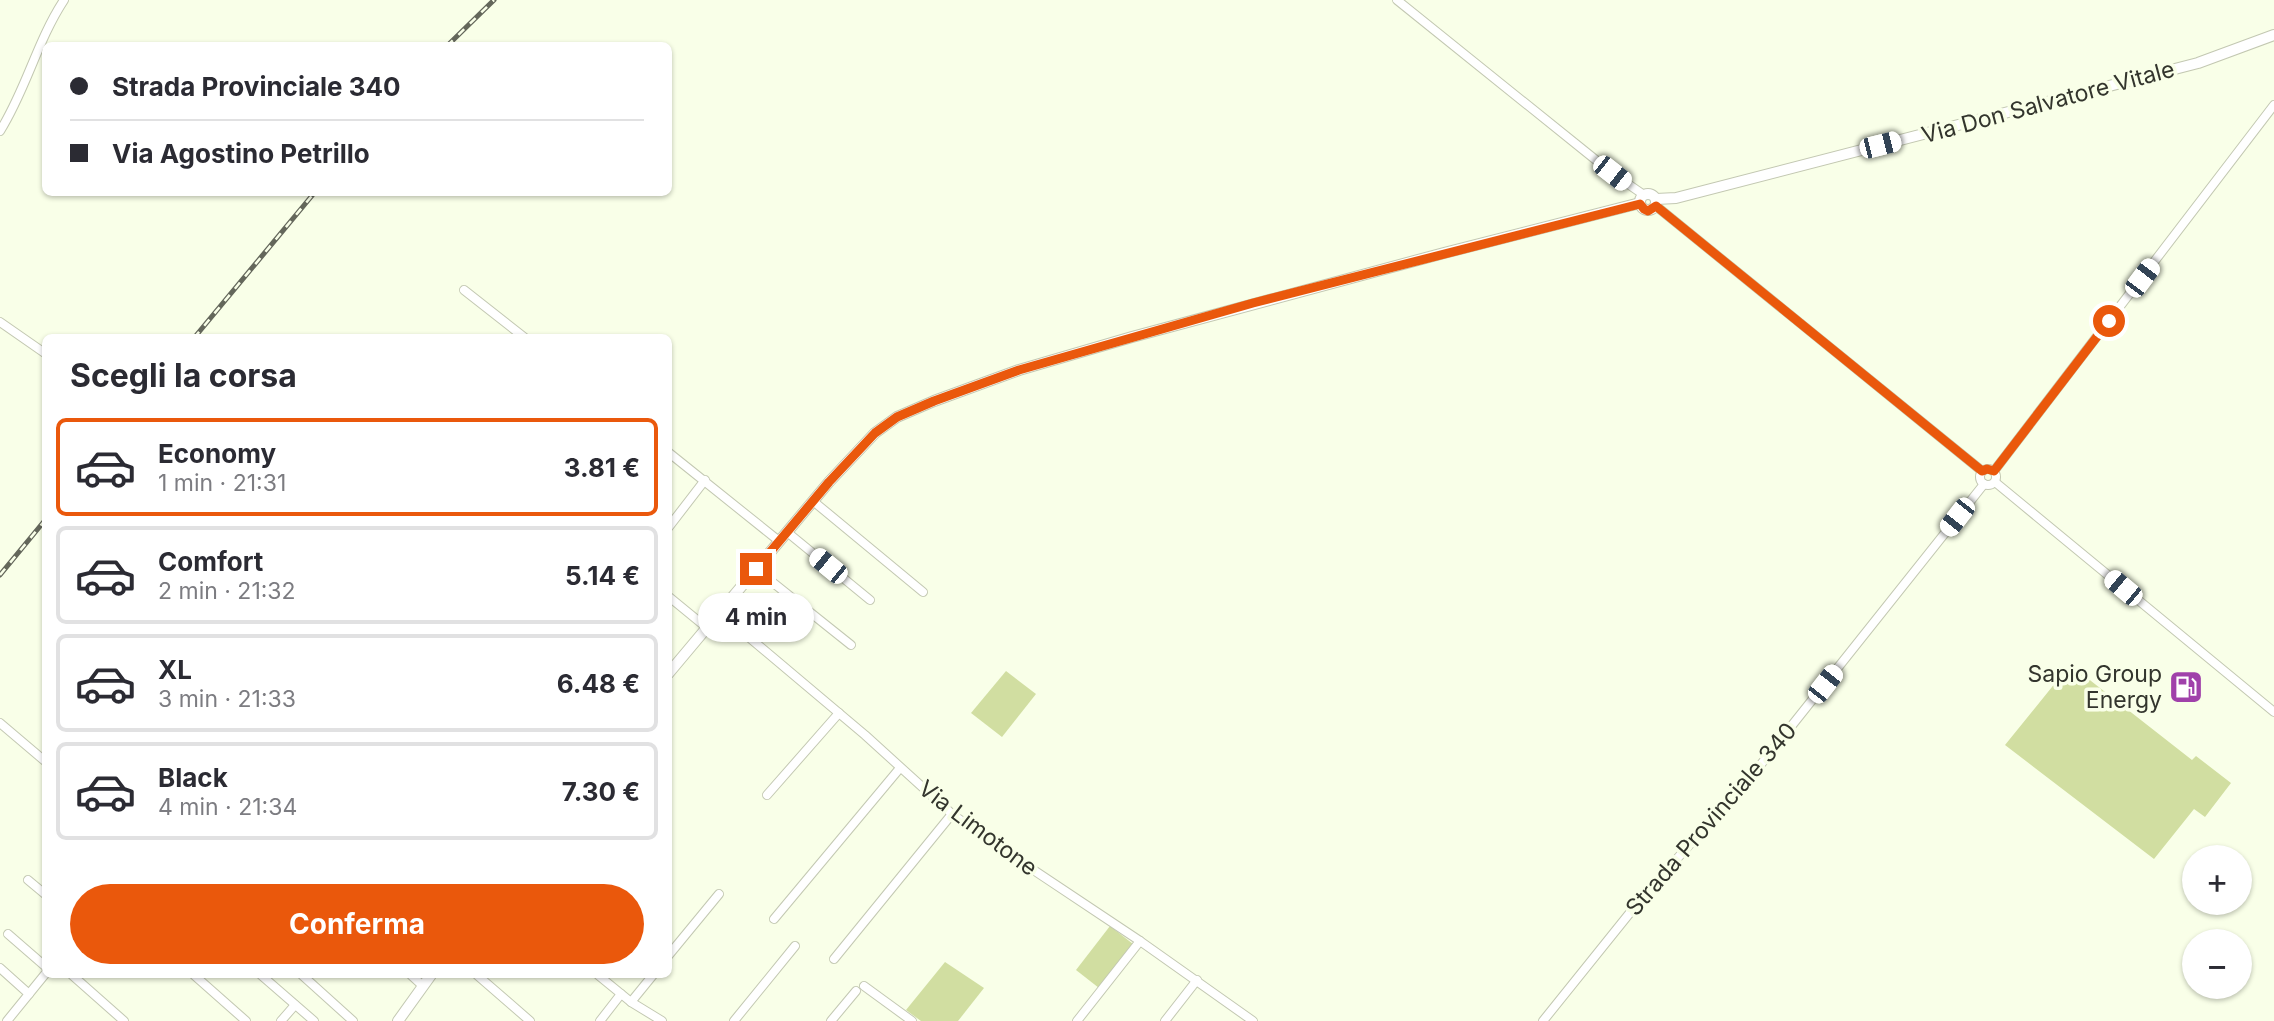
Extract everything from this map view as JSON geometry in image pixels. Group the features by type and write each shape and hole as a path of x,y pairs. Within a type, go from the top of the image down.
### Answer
{"street":[{"path":"0,131 11,114 51,19 64,0"},
{"path":"1397,0 1642,200"},
{"name":"Via Don Salvatore Vitale","path":"1656,203 2198,63 2274,35"},
{"path":"1994,471 2274,105"},
{"path":"672,669 813,501 875,433 897,417 1019,370 1253,303 1626,207 1651,194 1656,203 1982,471"},
{"path":"464,289 520,334"},
{"path":"0,322 42,351"},
{"path":"672,455 870,600"},
{"path":"1982,471 1994,471"},
{"path":"1982,471 1980,478 1983,484 1990,485 1996,477 1994,471"},
{"path":"672,523 705,480"},
{"path":"1994,482 2274,712"},
{"name":"Strada Provinciale 340","path":"1543,1021 1641,900 1758,768 1983,484"},
{"path":"813,501 923,592"},
{"path":"756,569 851,645"},
{"path":"672,599 707,628"},
{"name":"Via Limotone","path":"720,612 952,814 1198,980 1253,1021"},
{"path":"767,796 839,713"},
{"path":"0,723 42,759"},
{"path":"774,919 900,768"},
{"path":"834,959 952,814"},
{"path":"29,880 42,891"},
{"path":"672,951 719,894"},
{"path":"8,934 42,964"},
{"path":"1077,1021 1140,941"},
{"path":"734,1021 795,947"},
{"path":"0,968 29,994"},
{"path":"7,1021 43,978"},
{"path":"75,978 124,1021"},
{"path":"197,978 246,1021"},
{"path":"264,978 314,1021"},
{"path":"305,978 353,1021"},
{"path":"414,978 423,986"},
{"path":"398,1021 429,978"},
{"path":"480,978 530,1021"},
{"path":"602,978 631,1002 662,1021"},
{"path":"631,1002 651,978"},
{"path":"1165,1021 1198,980"},
{"path":"831,1021 860,988 912,1021"},
{"path":"600,1021 621,994"},
{"path":"281,1021 295,1005"}],"green space":[{"path":"2077,670 2192,760 2196,756 2231,783 2205,817 2194,809 2154,859 2005,745 2056,682 2069,679"},
{"path":"1006,671 1036,694 1002,737 971,713"},
{"path":"1110,926 1133,944 1099,988 1076,970"},
{"path":"945,962 984,988 958,1021 921,1021 906,1010"}],"railway":[{"path":"451,42 494,0"},
{"path":"197,334 312,196"},
{"path":"0,575 42,524"}],"place":[{"name":"Sapio Group Energy","path":"2186,687"}],"route":[{"path":"756,569 829,482 875,433 897,417 934,401 1019,370 1253,303 1640,204 1648,211 1656,206 1982,471 1994,471 2109,321"}]}
